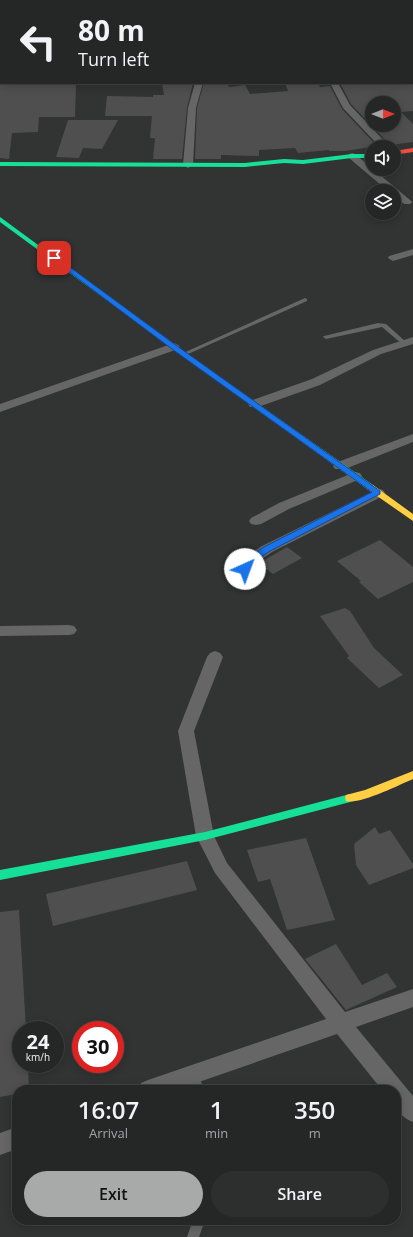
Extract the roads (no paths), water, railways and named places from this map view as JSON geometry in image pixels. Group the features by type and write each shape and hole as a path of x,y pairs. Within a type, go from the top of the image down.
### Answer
{"main road":[{"path":"401,152 413,150"},
{"path":"0,166 245,166 365,156"},
{"path":"0,219 139,320 179,351 413,518"},
{"path":"0,875 204,836 367,794 413,775"}],"street":[{"path":"188,165 192,108 199,84"},
{"path":"335,84 346,106 378,140"},
{"path":"352,156 386,184"},
{"path":"401,197 407,202"},
{"path":"394,258 413,252"},
{"path":"254,404 316,382 377,352 409,342"},
{"path":"0,408 179,351"},
{"path":"340,466 413,438"},
{"path":"256,521 284,506 355,476"},
{"path":"245,569 249,561 267,549 378,493"},
{"path":"0,631 70,630"},
{"path":"215,657 186,731 204,836 221,868 340,1022 391,1085"},
{"path":"177,1085 195,1082 340,1022 413,998"},
{"path":"401,1097 413,1112"},
{"path":"0,1144 12,1140"}],"lane":[{"path":"179,351 305,300"},
{"path":"326,337 378,325 384,325 409,342"},
{"path":"193,1237 197,1225"}]}
